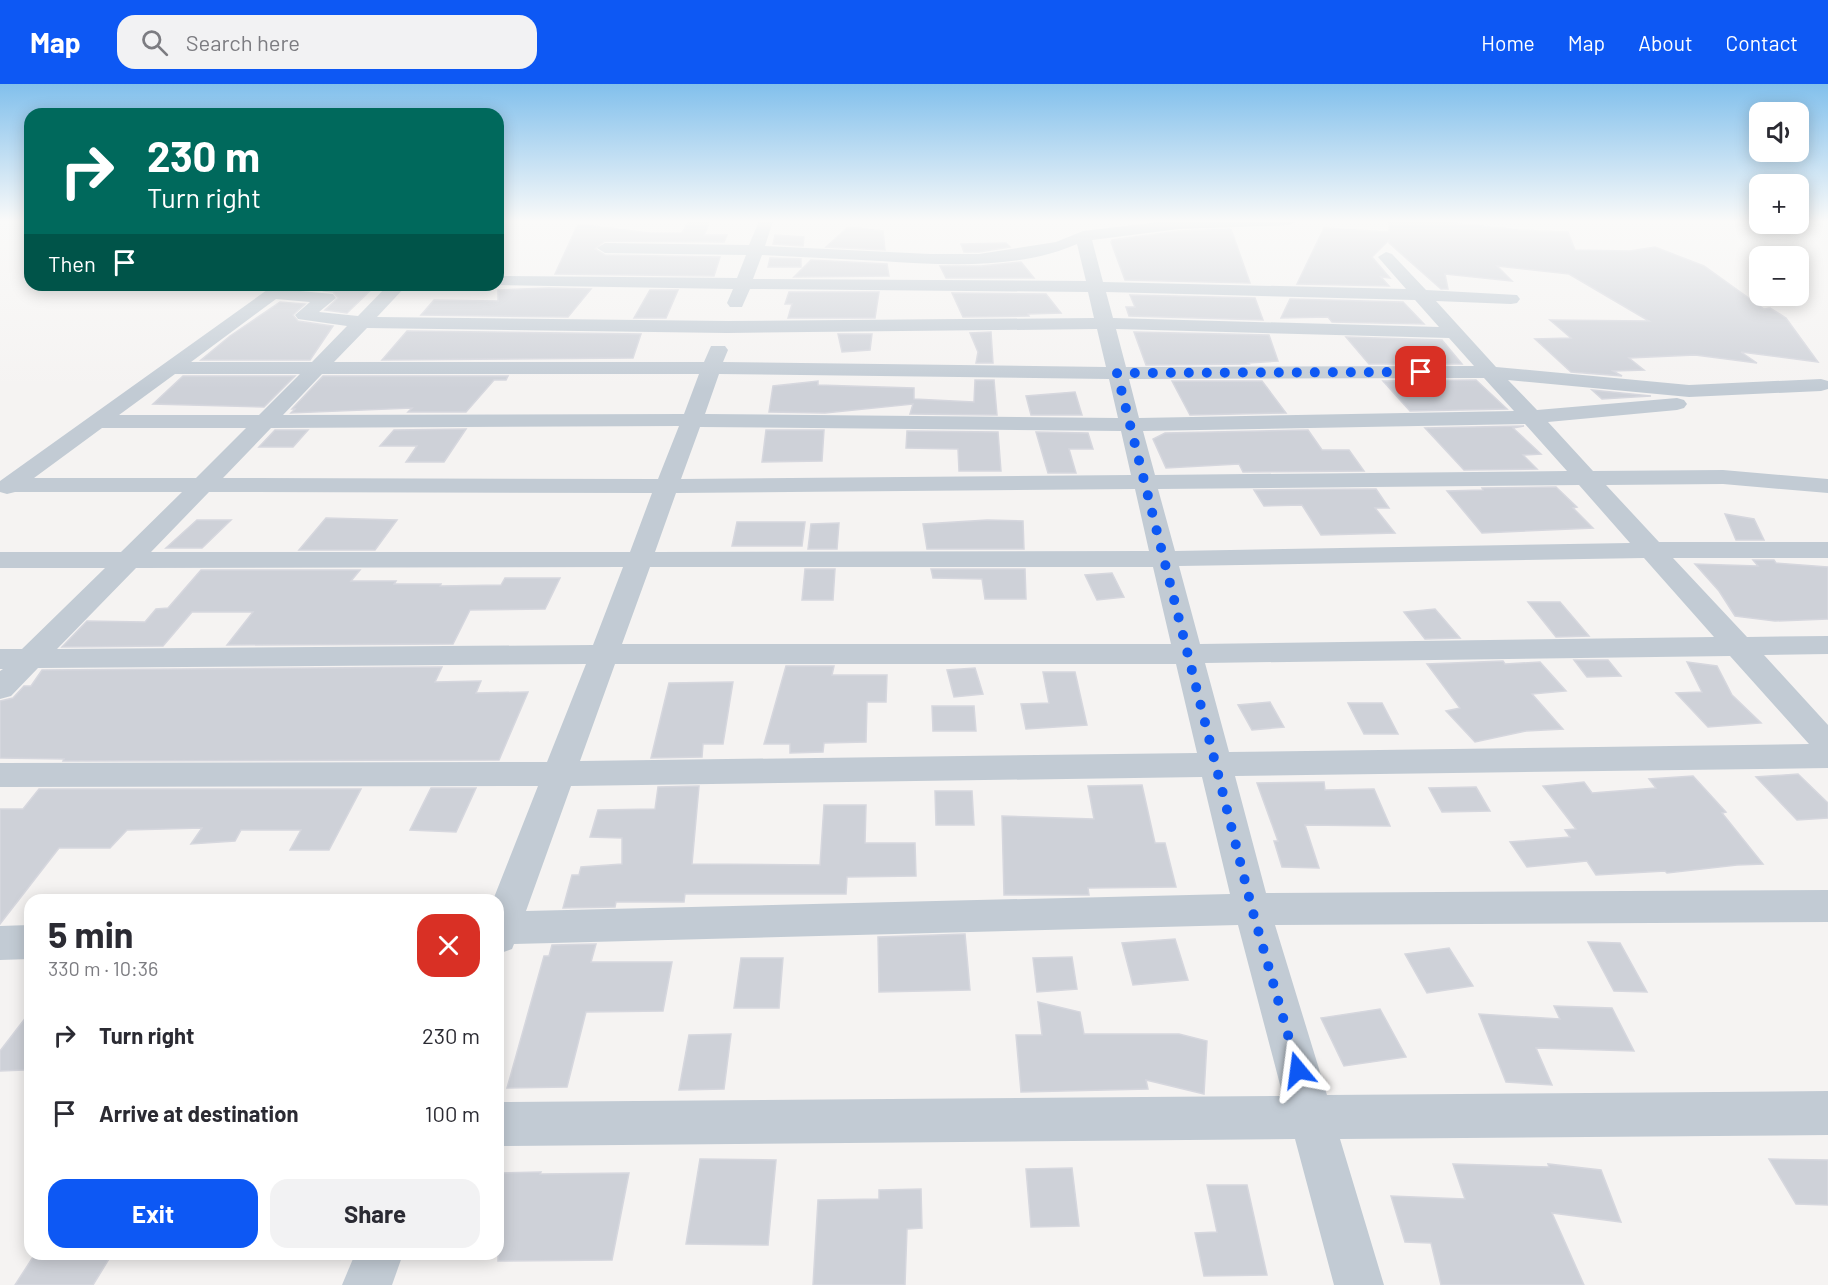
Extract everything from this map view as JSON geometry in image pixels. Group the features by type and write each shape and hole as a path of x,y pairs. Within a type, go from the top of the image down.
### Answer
{"street":[{"path":"504,918 746,277"},
{"path":"1093,277 1252,909 1359,1285"},
{"path":"1405,277 1828,745"},
{"path":"504,281 1095,287 1511,299"},
{"path":"5,489 278,291"},
{"path":"285,291 327,298 304,315 326,320 363,322 727,327 1104,323 1455,333"},
{"path":"0,688 392,291"},
{"path":"171,368 712,368 1117,373 1491,372 1689,392 1821,385"},
{"path":"96,422 692,420 1130,425 1531,417 1681,404 1689,392"},
{"path":"5,489 203,485 668,486 1145,483 1585,477 1723,477 1828,486"},
{"path":"0,560 1164,559 1652,550 1828,550"},
{"path":"0,658 604,654 1188,654 1828,645"},
{"path":"0,775 559,774 1828,756"},
{"path":"504,931 1252,909 1828,906"},
{"path":"0,943 24,942"},
{"path":"504,1124 1828,1113"},
{"path":"367,1285 377,1260"}],"building":[{"path":"946,277 1034,278 946,278"},
{"path":"1124,277 1248,277 1250,283 1125,280"},
{"path":"1300,277 1381,277 1389,286 1297,284"},
{"path":"1427,277 1446,277 1448,289 1441,289"},
{"path":"1474,277 1508,277 1512,281"},
{"path":"1574,277 1719,277 1749,298 1749,306 1770,308 1786,318 1818,362 1741,352 1757,363 1695,355 1629,358 1644,370 1613,371 1622,376 1571,372 1535,339 1571,338 1550,320 1649,321"},
{"path":"591,289 568,317 421,315 434,300 498,301 498,291"},
{"path":"650,290 678,290 666,318 634,318"},
{"path":"324,291 370,291 347,313 325,310 338,298 333,292"},
{"path":"789,292 879,292 875,318 788,318 792,304 785,304"},
{"path":"952,293 1046,294 1061,313 963,317"},
{"path":"1130,295 1255,298 1263,320 1129,316 1126,307 1135,307"},
{"path":"1290,299 1403,302 1424,324 1332,322 1328,317 1281,318"},
{"path":"280,302 305,304 293,315 298,321 333,326 310,360 201,360 230,336"},
{"path":"407,331 641,334 633,358 382,360"},
{"path":"991,332 993,363 976,363 978,352 970,333"},
{"path":"1134,332 1269,335 1278,361 1249,364 1146,365"},
{"path":"838,334 872,334 870,350 842,352"},
{"path":"1346,337 1442,340 1462,364 1369,364"},
{"path":"183,376 295,376 264,407 153,404"},
{"path":"323,376 508,376 506,380 494,380 466,412 408,412 412,408 291,413 295,409 292,409"},
{"path":"975,380 994,380 997,415 910,414 913,404 825,413 769,412 773,386 818,381 818,385 914,388 914,399 974,402"},
{"path":"1476,380 1507,409 1410,411 1383,381"},
{"path":"1172,381 1262,381 1286,413 1190,415"},
{"path":"1592,390 1651,396 1602,399"},
{"path":"1075,392 1082,415 1031,415 1026,396"},
{"path":"1524,426 1513,428 1541,454 1523,455 1537,469 1464,470 1425,428"},
{"path":"466,429 444,462 406,462 417,446 380,446 394,430"},
{"path":"275,430 308,430 293,447 259,447"},
{"path":"766,430 824,430 822,461 762,462"},
{"path":"1308,430 1322,450 1349,450 1364,471 1243,472 1239,464 1166,468 1153,439 1165,433"},
{"path":"907,431 998,432 1001,471 959,471 958,449 906,448"},
{"path":"1036,432 1088,433 1093,449 1069,449 1076,473 1048,473"},
{"path":"1556,487 1577,507 1573,508 1593,528 1482,533 1447,491 1483,490 1482,488"},
{"path":"1376,489 1389,508 1375,508 1395,533 1321,535 1302,505 1264,506 1254,490"},
{"path":"1725,514 1754,519 1764,540 1736,540"},
{"path":"326,518 397,520 375,550 299,550"},
{"path":"197,520 231,520 202,548 166,548"},
{"path":"987,520 1023,521 1024,549 927,549 923,524"},
{"path":"737,522 805,522 802,546 732,546"},
{"path":"839,523 837,549 808,549 811,524"},
{"path":"1753,560 1774,560 1776,563 1828,567 1828,619 1775,621 1735,616 1719,591 1695,564 1758,566"},
{"path":"805,569 835,569 833,600 802,600"},
{"path":"931,569 1025,569 1026,599 985,599 982,579 933,578"},
{"path":"201,570 360,570 351,581 396,581 394,584 441,584 440,586 501,585 505,578 560,578 545,609 470,610 453,644 227,645 253,612 192,612 163,646 62,647 87,621 145,622 156,609 168,608"},
{"path":"1112,573 1124,597 1097,600 1085,575"},
{"path":"1528,602 1560,602 1589,636 1556,637"},
{"path":"1435,609 1460,638 1425,639 1404,612"},
{"path":"1574,660 1608,660 1621,676 1587,677"},
{"path":"1503,661 1505,664 1540,662 1566,691 1532,694 1563,729 1526,731 1475,742 1446,711 1460,708 1427,664"},
{"path":"1687,662 1717,666 1732,695 1761,723 1708,727 1676,693 1702,692"},
{"path":"786,666 834,666 832,675 887,675 886,702 867,702 866,742 824,743 823,752 790,753 790,744 764,744"},
{"path":"442,667 435,682 481,681 476,693 528,692 499,760 63,761 64,759 0,758 0,701 13,698 24,686 31,686 42,670"},
{"path":"975,668 983,694 954,697 947,670"},
{"path":"1043,672 1075,672 1087,725 1026,729 1021,704 1049,703"},
{"path":"733,682 723,744 703,744 702,757 651,758 669,683"},
{"path":"1270,702 1284,727 1252,730 1238,705"},
{"path":"1348,703 1382,703 1398,734 1364,734"},
{"path":"932,706 974,706 976,731 933,731"},
{"path":"1798,774 1828,803 1828,818 1797,820 1756,777"},
{"path":"1693,776 1726,812 1722,813 1763,864 1667,873 1665,871 1596,875 1587,861 1527,867 1510,842 1570,837 1565,830 1576,829 1543,786 1584,782 1592,793 1656,788 1649,779"},
{"path":"1324,782 1325,790 1374,789 1390,826 1305,825 1319,868 1282,867 1274,841 1278,841 1257,783"},
{"path":"1142,785 1155,843 1165,843 1176,887 1088,888 1089,895 1004,895 1002,816 1094,819 1088,786"},
{"path":"699,786 692,864 820,865 824,805 866,805 865,843 915,843 916,876 847,877 846,894 685,894 684,902 616,902 615,907 563,908 572,875 579,875 581,867 622,864 622,838 590,837 598,810 655,809 658,787"},
{"path":"1476,787 1490,811 1442,812 1429,788"},
{"path":"431,788 476,788 456,832 410,830"},
{"path":"39,789 361,789 329,850 290,850 301,830 241,830 235,841 191,844 202,828 127,830 110,848 59,848 0,924 0,809 23,809"},
{"path":"935,791 972,791 974,825 936,825"},
{"path":"965,934 970,990 879,992 878,937"},
{"path":"1175,939 1188,980 1133,985 1122,943"},
{"path":"1588,942 1620,943 1647,992 1614,991"},
{"path":"596,944 591,962 672,962 663,1011 586,1012 567,1087 507,1088 544,956 549,956 552,945"},
{"path":"1449,948 1473,986 1427,993 1405,954"},
{"path":"1072,957 1077,989 1037,992 1033,958"},
{"path":"741,958 783,958 779,1008 734,1008"},
{"path":"1038,1002 1080,1012 1084,1034 1179,1034 1207,1041 1204,1094 1146,1080 1148,1089 1021,1092 1016,1035 1042,1035"},
{"path":"1554,1006 1612,1008 1634,1051 1536,1048 1552,1085 1506,1082 1479,1014 1560,1019"},
{"path":"1380,1009 1406,1057 1344,1066 1321,1018"},
{"path":"24,1020 24,1070 0,1071 0,1051"},
{"path":"731,1034 724,1089 679,1090 689,1035"},
{"path":"700,1159 776,1160 768,1245 686,1244"},
{"path":"1769,1159 1828,1160 1828,1205 1796,1204"},
{"path":"1453,1164 1549,1167 1548,1164 1601,1170 1621,1222 1552,1213 1584,1285 1441,1285 1431,1243 1405,1242 1391,1196 1465,1199"},
{"path":"1072,1168 1079,1226 1031,1227 1026,1169"},
{"path":"504,1173 629,1173 612,1260 498,1261 504,1260"},
{"path":"1207,1185 1247,1185 1267,1275 1204,1276 1195,1233 1217,1232"},
{"path":"921,1189 922,1228 907,1229 905,1285 813,1285 818,1200 879,1199 879,1190"},
{"path":"31,1260 108,1260 93,1285 15,1285"}],"route":[{"path":"1298,1070 1252,909 1117,373 1421,372"}]}
